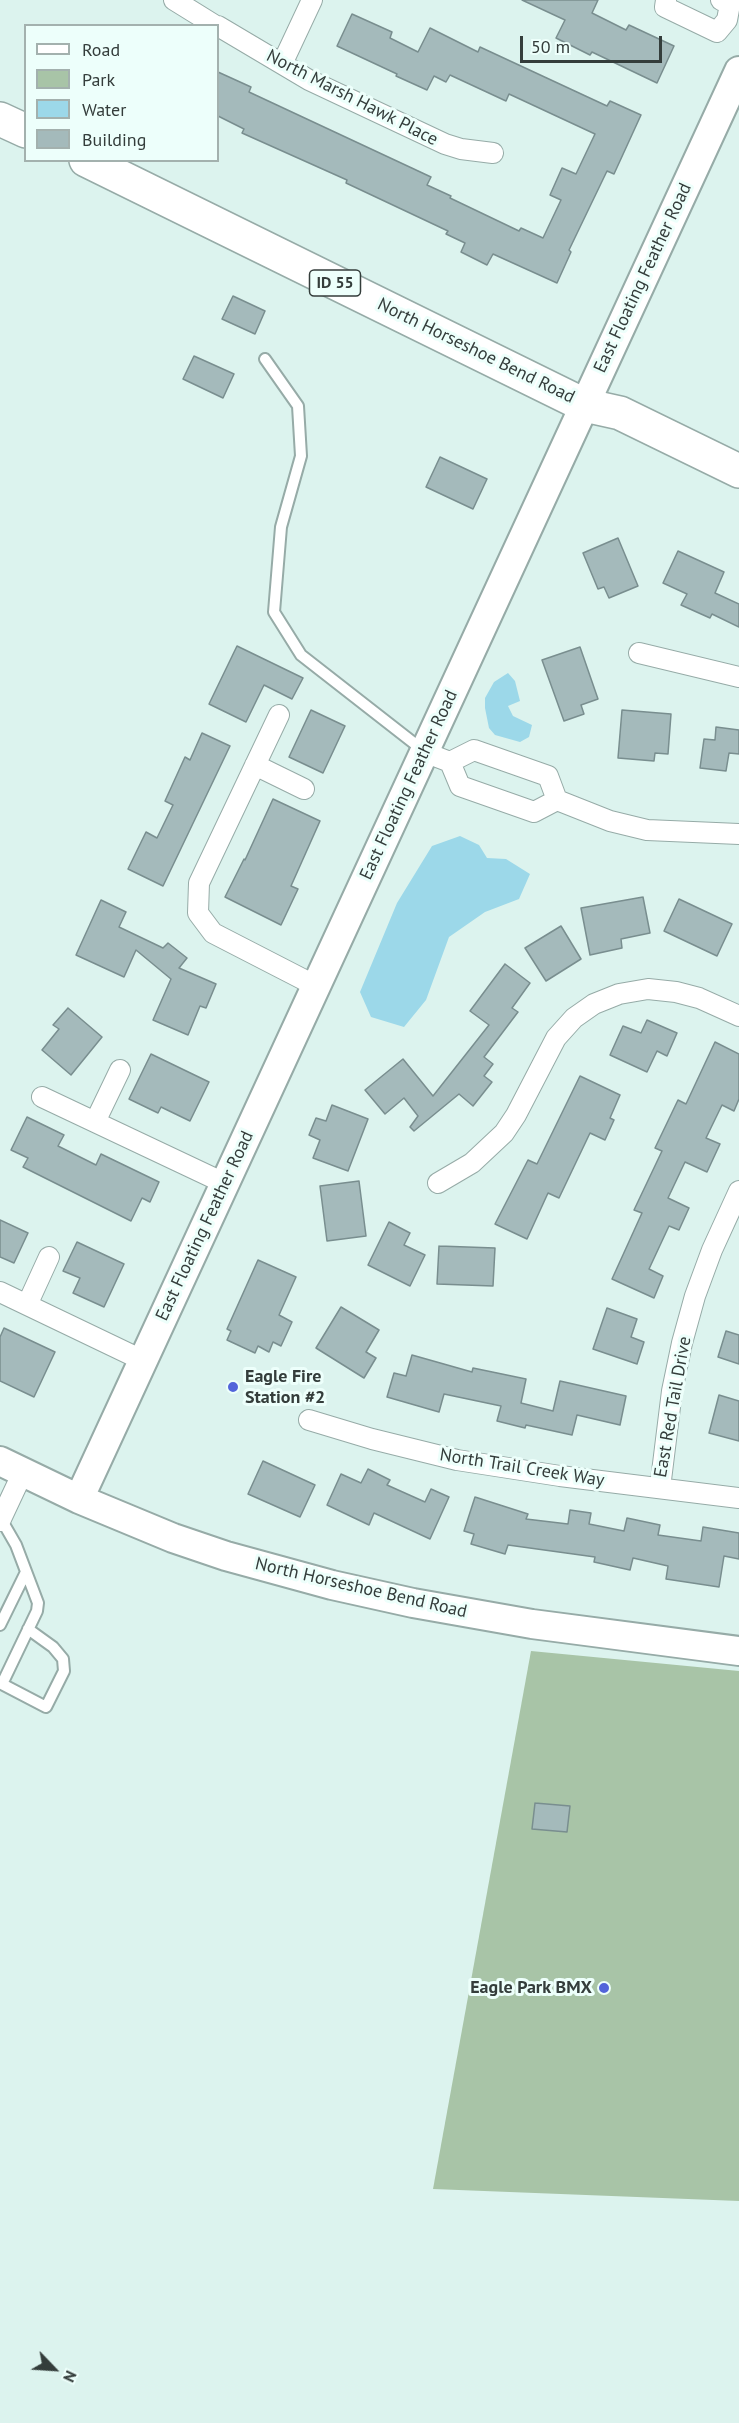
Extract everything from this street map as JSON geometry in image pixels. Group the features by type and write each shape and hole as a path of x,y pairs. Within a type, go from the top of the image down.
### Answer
{"highway":[{"path":"0,119 24,130"},
{"name":"North Horseshoe Bend Road","path":"90,162 584,405 620,413 739,471"}],"street":[{"name":"North Marsh Hawk Place","path":"174,0 214,24"},
{"path":"282,64 312,0"},
{"path":"666,0 665,7 717,32 733,23 730,4 721,0"},
{"name":"North Marsh Hawk Place","path":"219,27 309,80 445,144 461,149 493,153"},
{"name":"East Floating Feather Road","path":"79,1498 739,71"},
{"path":"639,653 739,677"},
{"path":"279,715 199,883 198,913 213,933 316,986"},
{"path":"450,762 474,750 548,776 557,800 610,821 646,830 739,834"},
{"path":"424,752 450,762 460,786 534,812 557,800"},
{"path":"255,765 304,789"},
{"path":"438,1183 472,1163 504,1133 516,1115 556,1038 574,1018 594,1004 619,994 648,989 699,998 739,1016"},
{"path":"95,1122 120,1070"},
{"path":"42,1097 224,1183"},
{"name":"East Red Tail Drive","path":"660,1488 672,1391 682,1343 695,1296 712,1250 739,1191"},
{"path":"27,1305 49,1257"},
{"path":"0,1292 142,1360"},
{"name":"North Trail Creek Way","path":"309,1420 372,1439 457,1460 560,1476 739,1498"},
{"path":"0,1520 12,1466"},
{"name":"North Horseshoe Bend Road","path":"12,1466 79,1498 173,1538 226,1556 343,1587 412,1603 531,1624 739,1651"}],"lane":[{"path":"265,359 298,406 302,456 280,527 274,612 301,655 424,752"},
{"path":"0,1520 16,1545 38,1603 37,1611 28,1629 1,1683 46,1707 64,1671 63,1659 53,1647 28,1629"},
{"path":"0,1625 26,1572"}],"green space":[{"name":"Eagle Park BMX","path":"531,1651 739,1671 739,2201 433,2189"}],"water":[{"path":"508,673 515,681 520,701 508,706 513,716 532,725 529,737 520,742 495,735 489,728 485,708 485,698 494,682"},
{"path":"460,836 479,845 487,858 506,859 530,874 519,899 485,912 449,937 426,1000 404,1027 371,1017 360,992 397,903 432,846"}],"building":[{"path":"522,0 598,0 592,13 626,30 629,25 674,46 657,83 592,52 590,55 556,38 565,20"},
{"path":"352,14 392,32 390,38 418,52 430,28 478,52 480,47 607,106 610,101 641,115 614,174 607,171 569,250 571,252 557,283 493,254 487,265 461,252 465,243 446,234 448,231 346,183 347,180 242,133 244,129 219,116 219,72 251,87 249,92 431,177 427,185 451,196 450,198 519,231 521,228 543,238 561,200 550,195 562,168 576,174 595,134 509,94 506,101 450,75 446,82 434,76 427,90 337,46"},
{"path":"233,296 265,311 255,334 222,319"},
{"path":"194,356 234,374 223,398 183,379"},
{"path":"440,457 487,479 473,509 426,487"},
{"path":"618,538 638,586 609,598 604,587 598,589 583,553"},
{"path":"678,551 724,572 715,593 739,604 739,627 712,614 710,618 681,605 687,594 663,583"},
{"path":"237,646 303,678 292,699 264,685 246,722 209,704"},
{"path":"580,647 598,699 581,705 584,714 564,721 542,660"},
{"path":"311,710 345,726 323,773 289,757"},
{"path":"622,710 671,714 668,754 655,753 654,761 618,758"},
{"path":"716,727 739,730 739,754 729,753 726,771 700,768 704,739 715,740"},
{"path":"202,733 230,746 163,886 128,869 146,832 157,838 173,805 165,801 185,757 190,760"},
{"path":"273,799 320,821 291,886 298,889 281,925 225,897"},
{"path":"643,897 650,933 621,939 622,948 590,955 581,908"},
{"path":"679,899 732,924 717,956 664,931"},
{"path":"101,900 126,912 119,927 163,948 168,943 187,958 179,968 216,984 206,1008 200,1006 188,1035 153,1020 171,979 136,950 124,977 76,955"},
{"path":"561,926 581,959 546,981 525,948"},
{"path":"505,964 530,983 512,1008 518,1012 484,1057 493,1064 484,1076 492,1082 473,1106 459,1094 414,1131 410,1127 418,1116 404,1098 385,1114 365,1090 403,1059 433,1096 489,1025 470,1011"},
{"path":"68,1008 102,1037 71,1075 42,1050 59,1029 53,1025"},
{"path":"647,1020 677,1033 667,1056 657,1051 647,1072 610,1055 623,1026 641,1033"},
{"path":"715,1042 739,1054 739,1099 734,1111 722,1105 706,1138 720,1144 707,1172 685,1162 668,1198 689,1208 679,1230 669,1226 649,1269 663,1276 654,1298 612,1279 642,1213 634,1210 662,1151 655,1148 678,1100 686,1104"},
{"path":"151,1054 209,1082 190,1121 161,1107 158,1113 129,1099"},
{"path":"580,1076 620,1095 610,1118 614,1120 605,1140 590,1133 559,1198 548,1193 527,1239 495,1224 528,1160 537,1164"},
{"path":"332,1105 368,1119 348,1171 313,1158 320,1140 309,1135 316,1118 326,1121"},
{"path":"27,1117 64,1135 58,1146 96,1165 101,1154 159,1182 150,1202 142,1198 131,1221 23,1167 28,1158 11,1150"},
{"path":"359,1181 366,1236 327,1241 320,1186"},
{"path":"0,1220 28,1233 14,1263 0,1257"},
{"path":"389,1222 410,1233 404,1245 425,1255 410,1286 368,1265"},
{"path":"77,1242 124,1264 104,1307 73,1293 80,1278 63,1271"},
{"path":"439,1246 495,1248 493,1286 437,1284"},
{"path":"258,1260 296,1277 279,1315 292,1322 281,1346 273,1342 269,1352 258,1346 255,1353 227,1340 231,1331 227,1329"},
{"path":"341,1307 379,1330 366,1352 376,1358 364,1378 316,1348"},
{"path":"607,1308 637,1319 631,1337 644,1342 637,1364 593,1349"},
{"path":"4,1328 55,1352 34,1397 0,1381 0,1337"},
{"path":"726,1331 739,1335 739,1364 718,1357"},
{"path":"412,1355 472,1372 473,1368 526,1379 521,1403 553,1411 560,1381 626,1396 620,1425 577,1415 572,1435 497,1421 501,1406 444,1394 439,1412 387,1397 394,1373 406,1376"},
{"path":"719,1395 739,1401 739,1441 709,1433"},
{"path":"263,1461 315,1485 300,1517 248,1494"},
{"path":"368,1469 390,1480 387,1485 425,1502 431,1489 449,1497 430,1539 374,1513 369,1525 327,1505 341,1474 361,1483"},
{"path":"475,1497 528,1514 526,1519 568,1524 570,1510 591,1513 589,1524 624,1531 627,1518 660,1525 658,1535 701,1541 703,1527 739,1533 739,1559 724,1556 719,1587 666,1579 668,1566 633,1558 630,1570 594,1562 595,1557 508,1545 505,1554 471,1544 474,1534 464,1531"},
{"path":"535,1803 570,1806 567,1832 532,1829"}],"place":[{"name":"Eagle Fire Station #2","path":"233,1387"},
{"name":"Eagle Park BMX","path":"604,1988"}]}
